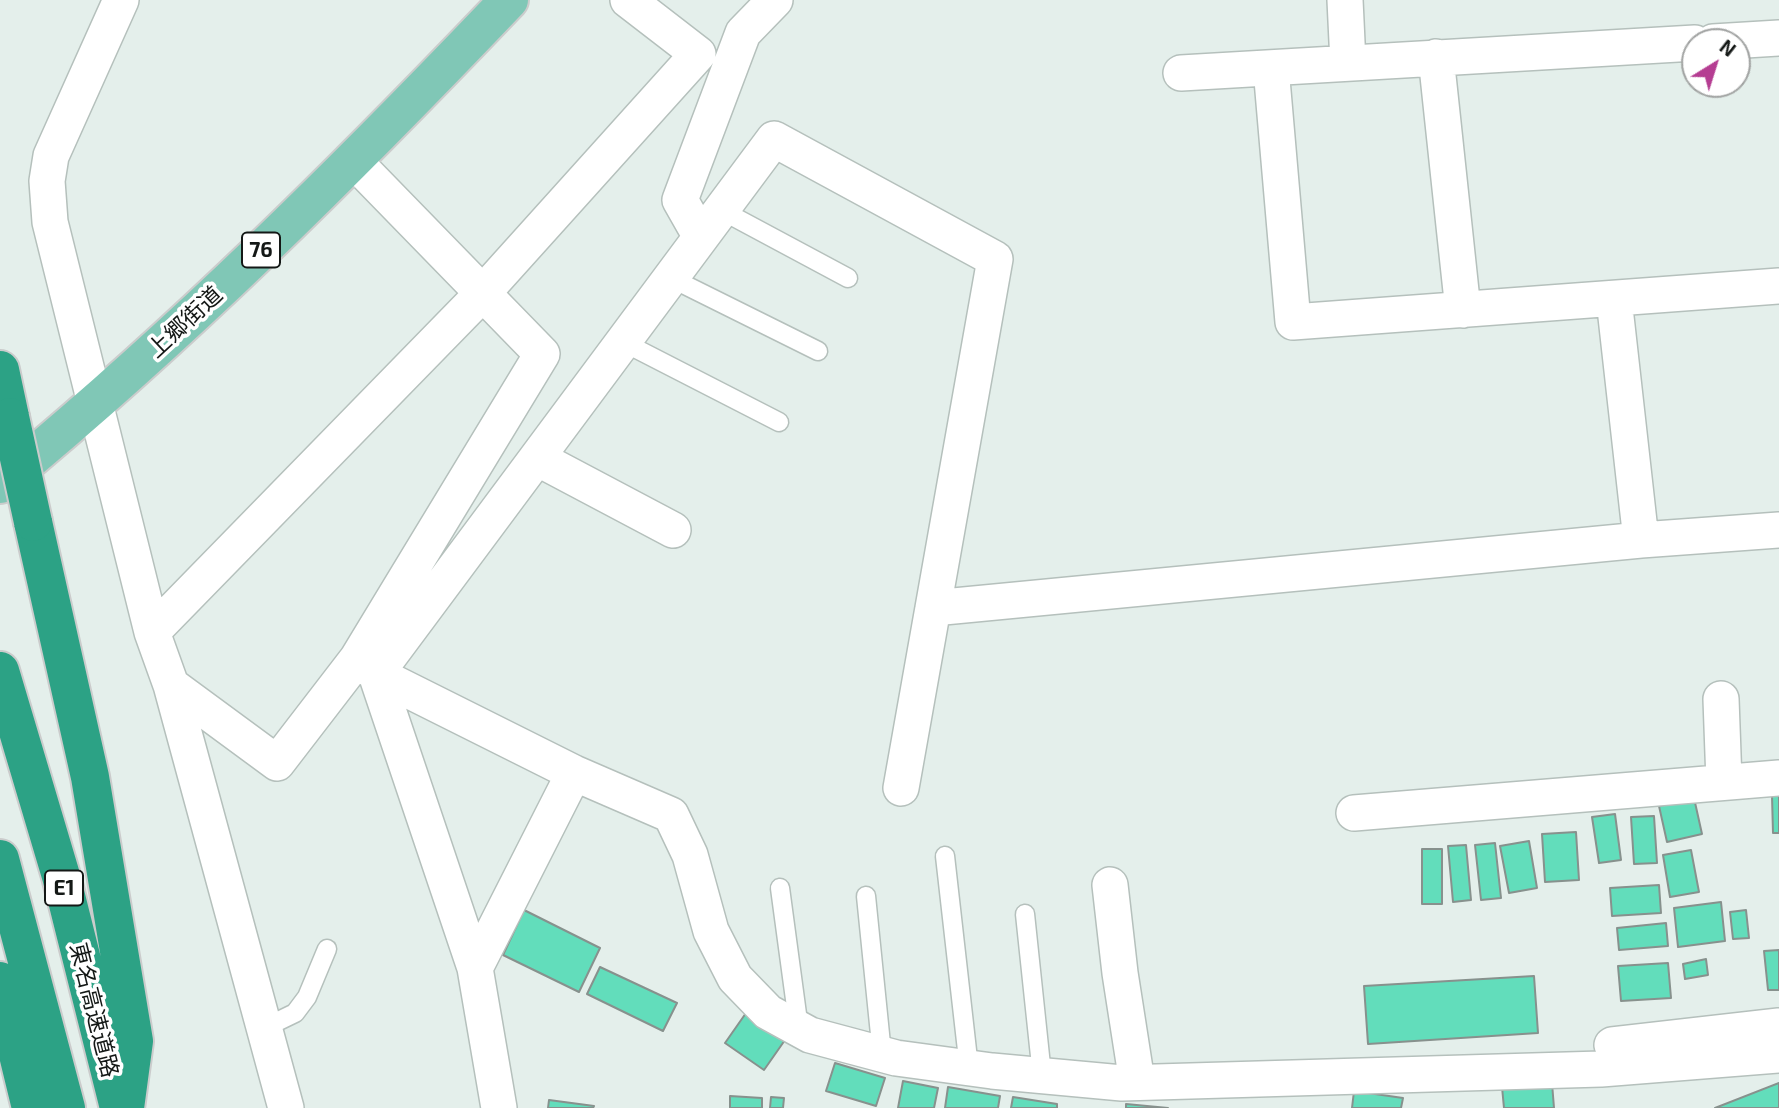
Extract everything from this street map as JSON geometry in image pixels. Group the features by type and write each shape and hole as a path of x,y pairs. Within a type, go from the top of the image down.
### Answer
{"highway":[{"path":"0,370 90,777 134,1041 125,1108"},
{"name":"東名高速道路","path":"0,671 61,876 118,1108"},
{"name":"E1","path":"0,859 66,1108"},
{"path":"0,981 31,1108"}],"main road":[{"name":"上郷街道","path":"0,484 96,406 355,162 509,0"}],"street":[{"path":"121,0 51,156 47,181 50,222 152,632 171,685 286,1108"},
{"path":"711,223 680,200 743,33 775,0"},
{"path":"1345,0 1348,63"},
{"path":"152,632 481,295 698,54 642,4"},
{"path":"1751,40 1779,38"},
{"path":"1181,73 1681,44"},
{"path":"1436,57 1463,310"},
{"path":"1271,68 1293,321 1779,286"},
{"path":"171,685 277,763 366,667 537,458 774,139 995,259 901,788"},
{"path":"355,162 481,295 542,354 366,667 475,968 499,1108"},
{"path":"1614,299 1641,540"},
{"path":"537,458 673,530"},
{"path":"933,608 1641,540 1779,530"},
{"path":"366,667 574,773 671,815 690,855 711,931 735,978 768,1012 810,1035 881,1054 968,1068 1137,1082 1601,1069 1779,1055"},
{"path":"1721,699 1724,782"},
{"path":"475,968 574,773"},
{"path":"1354,813 1779,778"},
{"path":"1110,885 1137,1082"},
{"path":"1601,1069 1604,1046 1779,1026"}],"lane":[{"path":"711,223 848,278"},
{"path":"671,278 818,351"},
{"path":"623,342 779,422"},
{"path":"945,856 968,1068"},
{"path":"780,888 799,1029"},
{"path":"866,896 881,1054"},
{"path":"1025,914 1042,1075"},
{"path":"264,1028 295,1013 327,949"}],"building":[{"path":"1772,796 1779,796 1779,833 1773,833"},
{"path":"1694,798 1702,834 1667,842 1659,806"},
{"path":"1615,814 1621,860 1599,863 1592,817"},
{"path":"1654,816 1657,863 1634,864 1631,817"},
{"path":"1576,832 1579,880 1545,882 1542,834"},
{"path":"1529,841 1537,888 1509,893 1500,846"},
{"path":"1495,843 1501,898 1481,900 1475,845"},
{"path":"1466,845 1471,900 1453,902 1448,846"},
{"path":"1422,849 1442,849 1442,904 1422,904"},
{"path":"1691,850 1699,892 1670,897 1663,855"},
{"path":"1659,885 1661,913 1612,916 1610,888"},
{"path":"1721,902 1725,941 1678,947 1674,908"},
{"path":"524,910 600,948 579,992 503,955"},
{"path":"1746,910 1749,938 1733,939 1730,912"},
{"path":"1666,923 1668,946 1619,950 1617,928"},
{"path":"1779,950 1779,990 1768,990 1764,951"},
{"path":"1706,959 1708,975 1685,979 1683,964"},
{"path":"1668,963 1671,998 1621,1001 1618,966"},
{"path":"600,967 677,1003 663,1031 587,994"},
{"path":"1534,976 1538,1033 1368,1044 1364,986"},
{"path":"746,1013 785,1040 764,1070 725,1043"},
{"path":"835,1063 885,1078 876,1106 826,1091"},
{"path":"903,1081 938,1088 934,1108 898,1108"},
{"path":"1552,1083 1554,1108 1504,1108 1502,1087"},
{"path":"1779,1083 1779,1108 1715,1108"},
{"path":"948,1087 1000,1096 998,1108 945,1108"},
{"path":"1354,1091 1403,1098 1401,1108 1352,1108"},
{"path":"730,1096 762,1098 762,1108 730,1108"},
{"path":"771,1097 784,1098 783,1108 770,1108"},
{"path":"1013,1097 1057,1104 1057,1108 1011,1108"},
{"path":"549,1100 594,1106 548,1108"},
{"path":"1126,1104 1168,1108 1126,1108"}]}
